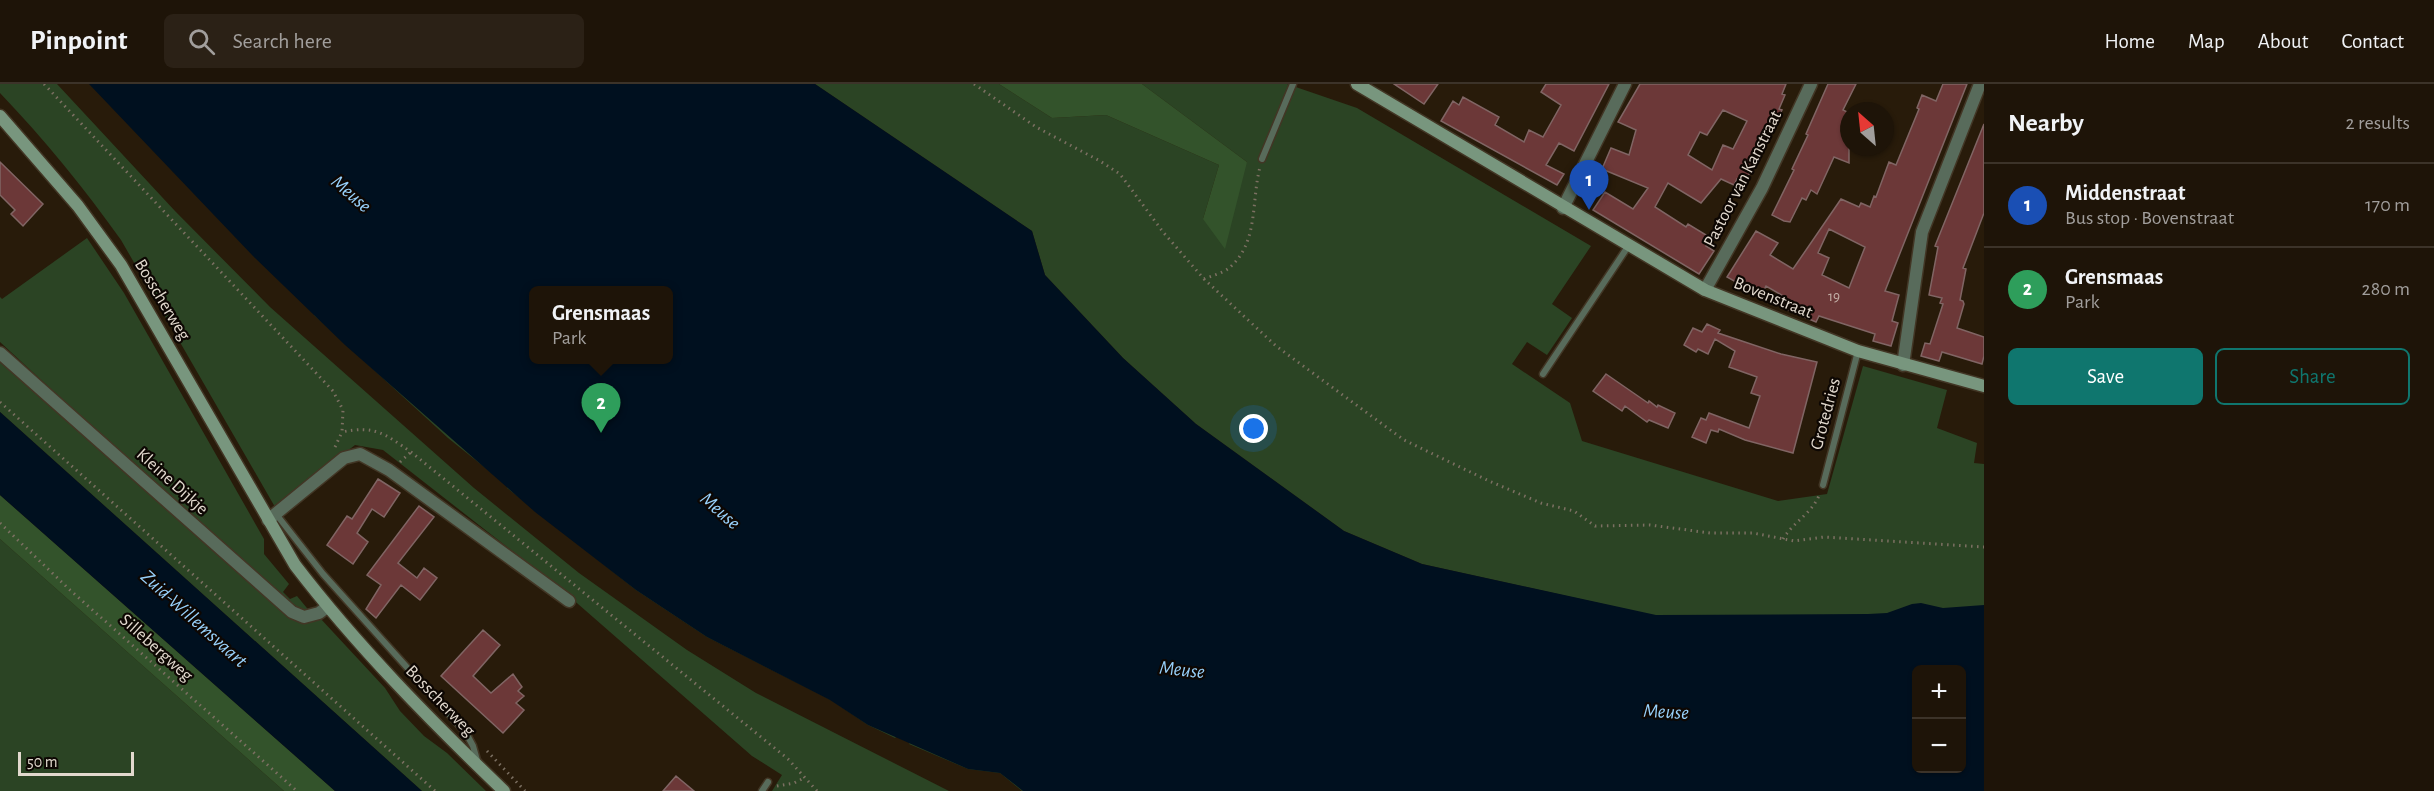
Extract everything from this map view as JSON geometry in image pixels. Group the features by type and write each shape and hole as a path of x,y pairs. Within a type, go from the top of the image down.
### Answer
{"street":[{"name":"Bovenstraat","path":"1357,84 1705,290 1858,351 1984,386"},
{"path":"1563,208 1625,84"},
{"name":"Pastoor van Kanstraat","path":"1705,290 1762,188 1811,84"},
{"path":"1903,365 1922,232 1980,84"},
{"name":"Bosscherweg","path":"0,116 78,206 120,265 272,516 295,565 357,641 504,791"},
{"name":"Kleine Dijkje","path":"0,353 292,612 304,617 319,613 327,607"},
{"path":"272,516 344,458 360,454 389,470 568,601"}],"lane":[{"path":"1262,159 1293,84"},
{"path":"1544,374 1629,245"},
{"name":"Grotedries","path":"1823,485 1858,351"},
{"path":"272,516 466,733 473,746 479,767"}],"path":[{"path":"44,84 333,392 343,411 342,432 356,429 384,433 411,452 788,759 816,791"},
{"path":"974,84 1035,127 1100,160 1120,174 1163,232 1204,279 1276,346 1404,440 1489,482 1540,502 1574,510 1595,526 1659,525 1710,533 1753,533 1794,541 1824,537 1984,547"},
{"path":"1204,279 1228,269 1243,252 1254,221 1254,188 1262,159"},
{"path":"0,402 435,791"},
{"path":"1783,539 1792,525 1814,507 1823,485"},
{"name":"Sillebergweg","path":"0,524 70,590 297,791"},
{"path":"486,751 525,791"},
{"path":"764,787 794,783 804,778"}],"green space":[{"path":"0,84 57,84 175,211 270,307 474,488 579,573 687,650 756,693 949,791 772,791 782,775 752,756 562,590 383,450 355,445 275,507 121,240 63,164 0,93"},
{"path":"815,84 999,84 1052,118 1106,115 1219,165 1203,219 1247,162 1142,84 1287,84 1357,108 1591,246 1552,304 1572,318 1547,355 1527,342 1512,364 1570,403 1582,441 1778,501 1827,494 1863,366 1947,390 1937,428 1977,443 1974,463 1984,464 1984,791 1022,791 1000,773 968,769 909,744 911,741 898,735 895,738 868,725 831,700 707,637 636,590 448,438 314,315 529,291 529,364 673,364 752,428 1652,615 1422,564 1344,531 1196,424 1123,358 1045,275 1032,231"},
{"path":"999,84 1142,84 1247,162 1225,249 1203,219 1219,165 1106,115 1052,118"},
{"path":"87,238 124,293 264,539 264,554 289,584 283,592 290,599 297,596 311,613 296,611 209,535 0,342 0,297 2,299"},
{"path":"0,357 287,613 320,618 385,688 400,711 424,736 447,753 486,791 422,791 0,412"},
{"path":"0,495 335,791 284,791 0,539"},
{"path":"0,539 284,791 0,791"}],"water":[{"name":"Meuse","path":"89,84 815,84 1032,231 1045,275 1123,358 1196,424 1344,531 1422,564 1656,615 1868,614 1887,613 1921,603 1943,608 1984,605 1984,791 1023,791 1000,773 968,769 868,725 830,700 707,637 636,590 535,512 345,345 253,256"},
{"name":"Zuid-Willemsvaart","path":"0,412 422,791 335,791 0,495"}],"building":[{"path":"1394,84 1438,84 1424,104"},
{"path":"1546,84 1609,84 1574,151 1559,143 1546,165 1564,174 1557,185 1441,121 1453,101 1459,105 1463,97 1499,117 1495,125 1524,142 1529,130 1543,137 1561,105 1541,92"},
{"path":"1640,84 1786,84 1782,94 1785,95 1779,109 1782,110 1745,182 1737,179 1734,185 1721,179 1701,203 1668,183 1655,207 1686,227 1688,224 1711,238 1706,246 1714,251 1699,274 1593,210 1605,192 1633,209 1648,188 1602,169 1611,148 1629,155 1636,130 1618,122","holes":["1723,110 1747,121 1733,149 1723,145 1712,170 1688,155 1700,132 1707,135"]},
{"path":"1828,84 1856,84 1847,102 1840,102 1840,156 1849,156 1849,163 1834,157 1817,194 1811,190 1806,200 1802,198 1790,222 1784,221 1772,215 1794,170 1792,169 1808,135 1806,134"},
{"path":"1943,84 1967,84 1885,291 1899,295 1892,321 1898,323 1891,346 1873,341 1875,334 1819,316 1816,322 1781,307 1785,297 1766,286 1761,296 1727,277 1756,231 1778,243 1770,255 1793,269 1841,199 1859,207 1861,203 1870,207 1889,162 1896,165 1919,109 1917,108 1922,95 1936,101","holes":["1829,229 1865,247 1849,288 1822,275 1829,258 1818,253"]},
{"path":"1984,124 1984,213 1963,268 1966,269 1960,300 1964,304 1957,328 1984,337 1984,356 1982,364 1942,352 1939,361 1921,356 1925,343 1930,344 1943,304 1940,303 1942,298 1929,295 1938,247 1935,246"},
{"path":"0,162 43,204 23,226 11,214 15,210 0,195"},
{"path":"1707,324 1720,330 1718,333 1781,354 1817,362 1793,453 1745,440 1719,429 1718,432 1711,430 1706,443 1692,437 1701,418 1706,420 1709,413 1749,428 1760,396 1751,393 1757,377 1729,367 1735,351 1715,339 1708,354 1698,349 1696,352 1684,345 1693,328 1702,332"},
{"path":"1606,374 1648,403 1649,401 1657,407 1658,405 1675,413 1668,428 1649,420 1647,422 1625,406 1622,411 1593,391"},
{"path":"378,479 400,493 384,517 372,509 357,533 368,542 353,564 327,545 347,516 352,519"},
{"path":"419,506 434,517 398,563 417,578 424,568 437,578 420,600 401,585 376,618 366,609 381,585 367,575"},
{"path":"483,630 500,645 473,676 491,693 513,674 522,687 518,691 524,696 516,703 524,710 503,733 441,676"},
{"path":"676,776 694,791 663,791"}],"place":[{"name":"Middenstraat","path":"1589,210"},
{"name":"Grensmaas","path":"601,433"}]}
